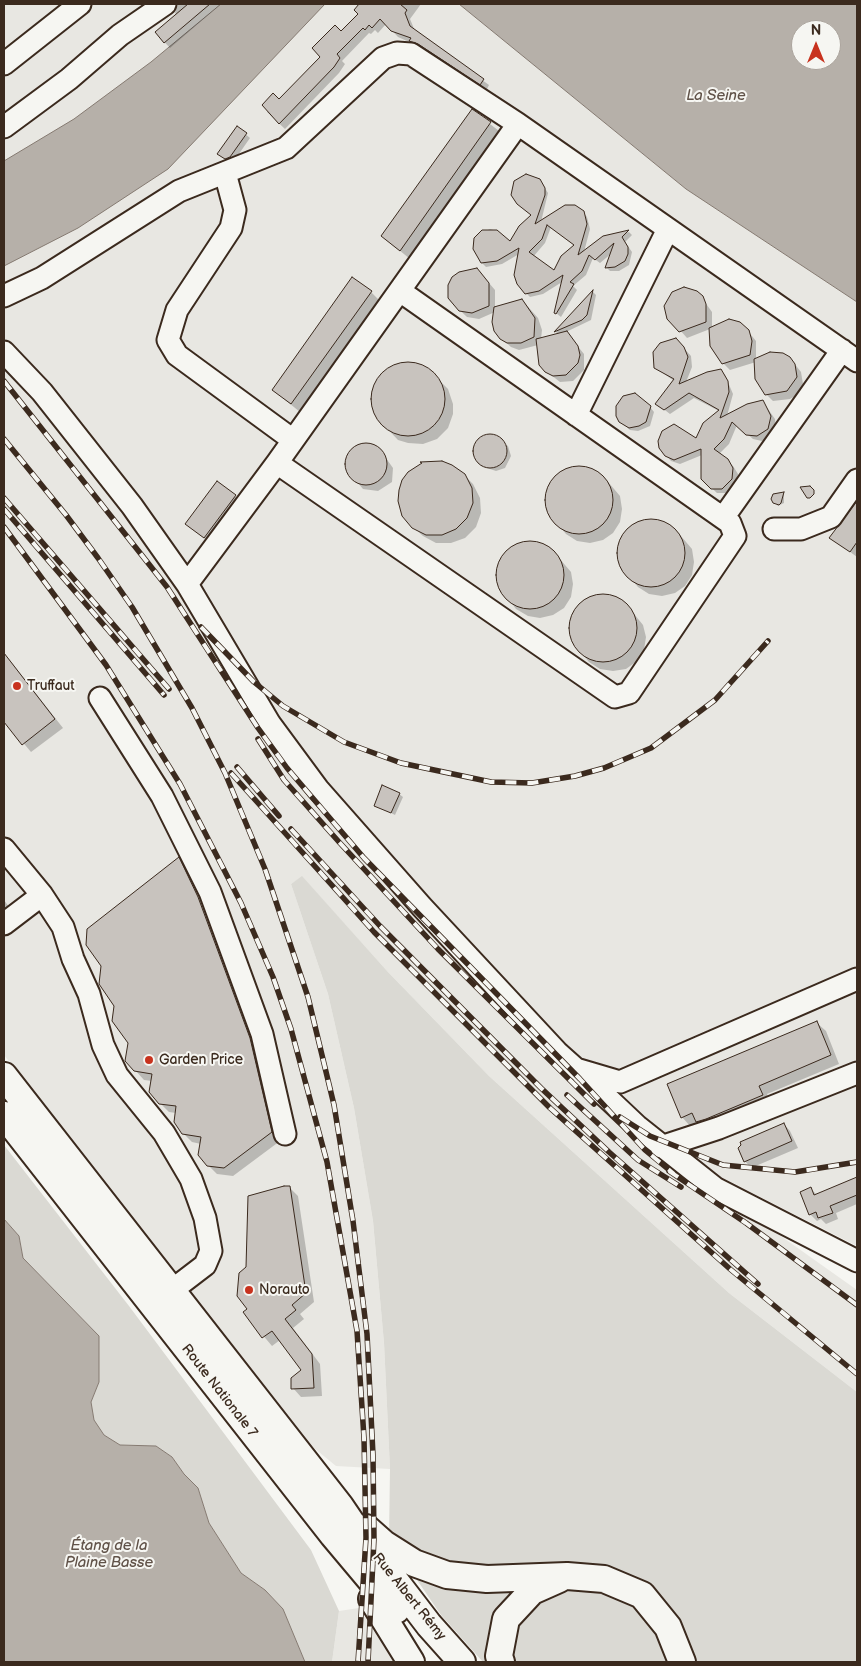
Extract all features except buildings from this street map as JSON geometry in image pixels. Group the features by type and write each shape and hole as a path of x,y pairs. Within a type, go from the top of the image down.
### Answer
{"main road":[{"name":"Route Nationale 7","path":"4,1076 340,1506 345,1533"},
{"name":"Route Nationale 7","path":"4,1115 345,1533 440,1662"},
{"path":"340,1506 384,1544 414,1563 447,1575 487,1579 567,1576 604,1579 642,1596 668,1627 682,1662"},
{"path":"345,1533 339,1555 383,1614 411,1662"},
{"name":"Rue Albert Rémy","path":"345,1533 462,1662"},
{"path":"501,1662 499,1656 506,1619 532,1591 567,1576"}],"street":[{"path":"4,64 80,4"},
{"path":"4,127 69,79 120,35 165,4"},
{"path":"4,296 42,278 179,191 286,148 383,58 397,52 411,54 518,124 849,356 723,518"},
{"path":"187,584 207,560 277,463 518,124"},
{"path":"225,173 234,210 231,228 177,310 168,340 177,355 293,440"},
{"path":"576,415 668,229"},
{"path":"277,463 615,697 629,693 735,536 730,523 400,291"},
{"path":"4,352 42,392 132,506 187,584 270,724 318,789 436,922 557,1052 661,1147 715,1188 857,1261"},
{"path":"774,529 801,529 831,516 857,480"},
{"path":"100,698 162,796 210,892 262,1034 285,1134"},
{"path":"4,848 42,895 63,927 73,959 89,994 103,1045 117,1075 164,1133 191,1179 205,1218 211,1251 205,1265 171,1291"},
{"path":"4,924 42,895"},
{"path":"576,1069 620,1082 857,979"},
{"path":"661,1147 719,1128 857,1073"}],"shaded area":[{"path":"4,4 459,4 686,189 857,302 857,1246 699,1166 744,1210 857,1290 857,1392 729,1293 489,1076 388,972 302,877 291,884 328,994 354,1108 373,1221 384,1343 390,1469 336,1466 314,1448 4,1055"},
{"path":"302,876 388,972 489,1076 729,1293 857,1392 857,1662 483,1662 441,1615 389,1539 390,1469 384,1343 373,1221 354,1108 328,994 291,884"},
{"path":"4,1145 129,1306 311,1550 339,1611 332,1662 305,1662 283,1609 265,1590 241,1573 209,1523 198,1488 184,1474 172,1457 156,1446 120,1445 104,1435 94,1420 91,1402 99,1382 99,1336 23,1258 19,1236 4,1219"},
{"path":"359,1608 394,1662 332,1662 339,1611"}],"water":[{"path":"221,4 325,4 168,169 78,228 4,266 4,161 74,119 151,62"},
{"name":"La Seine","path":"459,4 857,4 857,302 686,189"},
{"name":"Étang de la Plaine Basse","path":"4,1219 19,1236 23,1258 99,1336 99,1382 91,1402 94,1420 104,1435 120,1445 156,1446 172,1457 184,1474 198,1488 209,1523 241,1573 265,1590 283,1609 305,1662 4,1662"}],"railway":[{"path":"4,381 167,587 258,728 287,768 364,858 580,1079 645,1150 674,1174"},
{"path":"4,439 66,515 98,558 132,607 192,708 225,773 265,869 308,997 334,1105 353,1221 367,1334 373,1455 374,1539 368,1662"},
{"path":"4,498 169,689"},
{"path":"4,509 164,695"},
{"path":"4,527 106,665 180,784 241,903 273,977 291,1029 327,1162 357,1331 364,1438 366,1538 358,1662"},
{"path":"201,627 254,682 283,706 344,742 401,763 491,782 532,783 575,776 604,768 651,748 715,700 768,641"},
{"path":"258,739 284,780 339,842 438,949 594,1104"},
{"path":"237,767 279,816"},
{"path":"231,773 374,932 550,1108 730,1269 857,1374"},
{"path":"291,829 380,926 541,1088 609,1152 758,1284"},
{"path":"567,1095 638,1160 681,1187"},
{"path":"620,1117 650,1136 723,1165 795,1172 857,1162"},
{"path":"669,1171 746,1223 857,1305"}],"place":[{"name":"Truffaut","path":"17,686"},
{"name":"Garden Price","path":"149,1060"},
{"name":"Norauto","path":"249,1290"}]}
